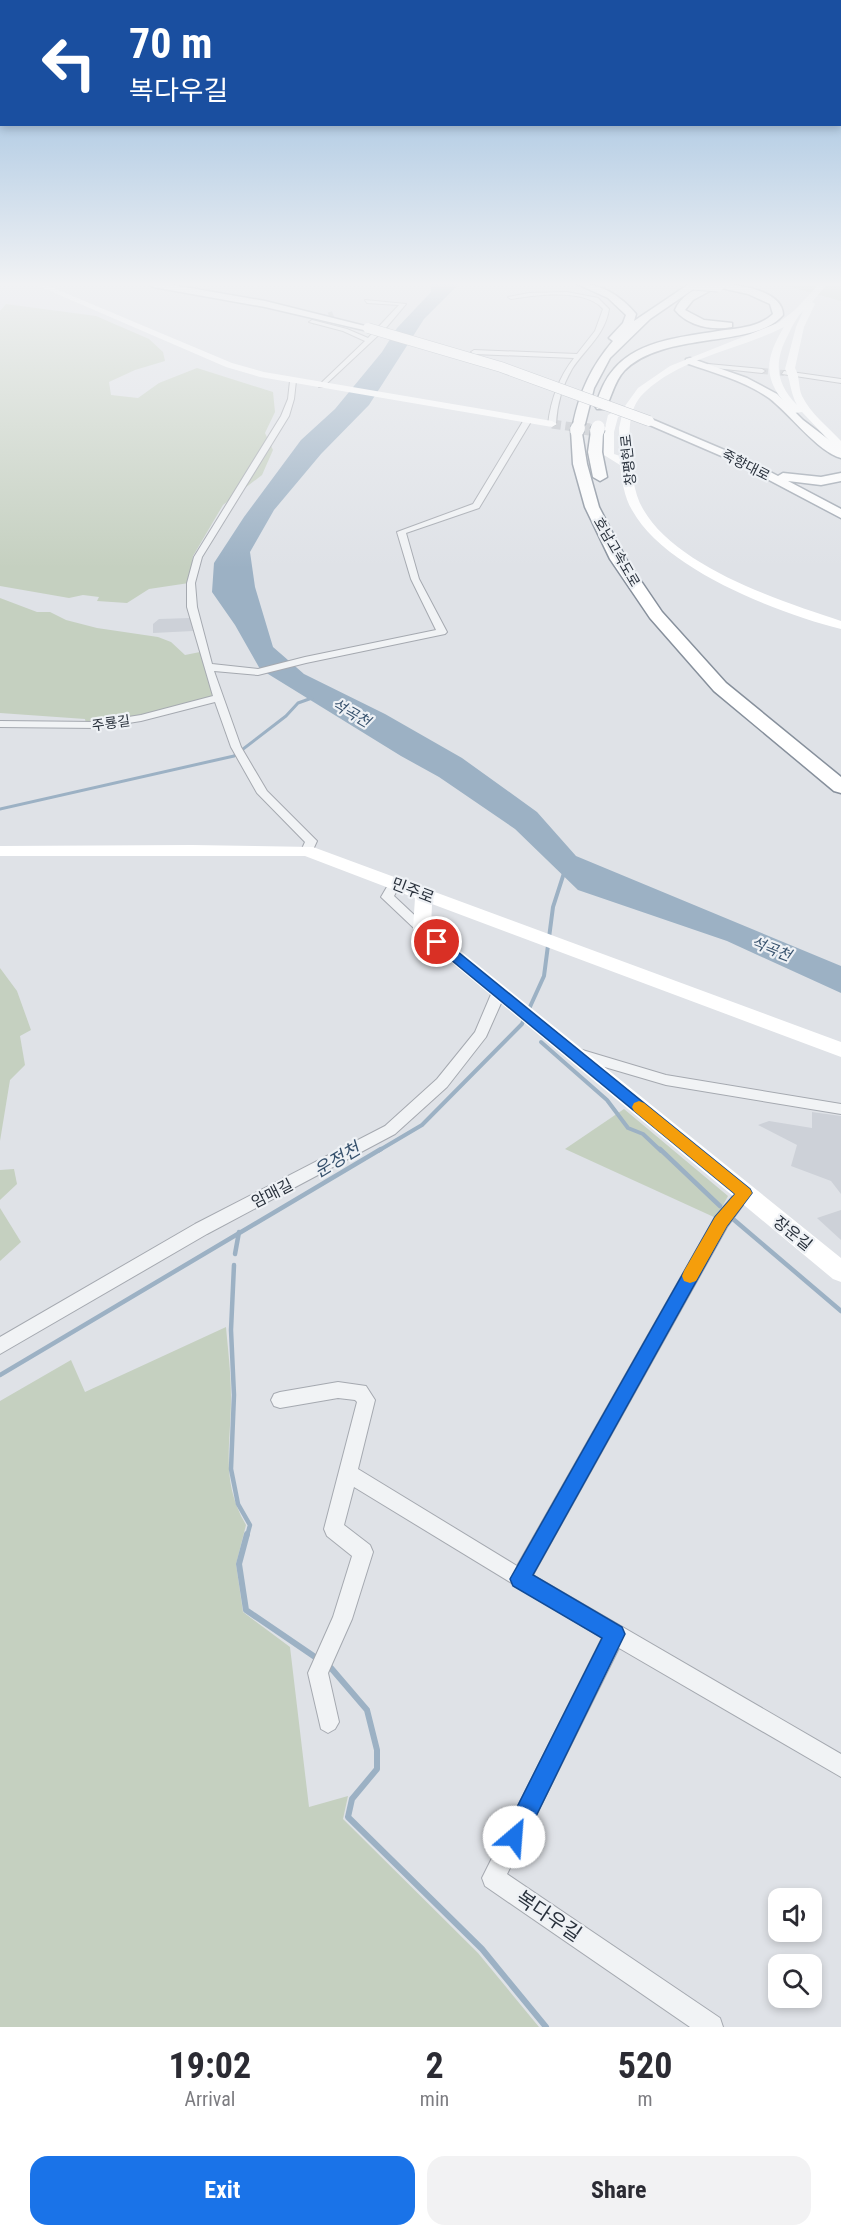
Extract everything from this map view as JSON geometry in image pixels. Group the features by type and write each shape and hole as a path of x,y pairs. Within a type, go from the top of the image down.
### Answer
{"highway":[{"name":"호남고속도로","path":"592,379 587,389 578,427 580,464 592,507 618,559 656,615 720,687 841,787"},
{"name":"호남고속도로","path":"606,379 601,393 595,452 606,503 644,571 678,617 739,683 793,730 841,766"},
{"path":"601,406 613,379"}],"main road":[{"path":"283,379 552,424"},
{"name":"죽향대로","path":"533,379 649,421 737,459 841,514"},
{"name":"창평현로","path":"657,379 641,391 630,406 623,434 633,500 639,512 649,525 675,549 704,569 747,591 797,611 841,625"},
{"path":"739,379 773,396 799,422 841,455"},
{"path":"774,379 790,405 841,448"},
{"path":"791,379 795,393 805,408 841,448"},
{"path":"737,459 791,479 821,481 841,477"},
{"name":"민주로","path":"0,851 241,849 307,851 841,1050"},
{"path":"422,929 424,895"},
{"name":"장운길","path":"422,929 841,1272"}],"street":[{"path":"321,386 328,379"},
{"path":"552,424 553,407 565,379"},
{"path":"293,381 291,399 285,416 198,557 191,583 192,608 208,667 238,751 263,793 311,841 307,851"},
{"path":"208,667 258,672 442,632 415,579 401,532 476,506 528,420"},
{"name":"주룡길","path":"1,724 97,725 141,718 218,698"},
{"name":"장운길","path":"395,883 387,897 422,929"},
{"name":"암매길","path":"0,1346 201,1229 390,1130 442,1083 481,1034 504,996"},
{"path":"571,1051 666,1080 841,1109"},
{"path":"520,1579 721,1222 744,1193"},
{"path":"280,1400 338,1390 360,1392 366,1400 334,1529 363,1552 342,1619 318,1673 328,1722"},
{"path":"347,1473 520,1579 841,1766"},
{"name":"복다우길","path":"615,1634 493,1878 711,2027"}],"shaded area":[{"path":"190,618 193,631 153,633 153,624 159,619"},
{"path":"812,1112 841,1116 841,1194 831,1181 791,1166 797,1145 758,1125 769,1121 812,1128"},
{"path":"841,1210 841,1240 817,1218"}],"green space":[{"path":"0,379 116,379 109,382 111,395 138,398 159,383 170,379 231,379 273,392 275,412 265,433 273,450 262,475 223,505 193,556 189,583 149,589 127,603 97,601 99,597 83,595 69,598 0,586"},
{"path":"0,598 37,612 50,612 66,620 97,628 158,637 171,642 185,655 200,652 214,698 125,720 86,724 85,719 0,713"},
{"path":"0,968 17,991 31,1030 20,1036 25,1065 10,1080 0,1141"},
{"path":"624,1109 728,1196 716,1218 565,1149"},
{"path":"14,1169 17,1184 0,1200 0,1170"},
{"path":"0,1208 21,1242 0,1261"},
{"path":"226,1327 231,1388 230,1478 238,1509 246,1525 236,1564 243,1612 290,1647 309,1807 348,1796 343,1819 478,1953 539,2027 0,2027 0,1401 71,1360 85,1392"}],"water":[{"name":"석곡천","path":"360,379 386,379 369,405 321,454 274,510 250,552 255,587 273,647 304,674 385,714 462,758 537,812 576,856 841,966 841,993 727,941 578,890 515,829 439,777 260,669 235,625 212,592 214,563 244,517 301,440 335,409"}],"waterway":[{"path":"0,809 234,756 286,716 298,703 312,698"},
{"name":"운정천","path":"529,1009 544,976 553,907 564,873"},
{"name":"운정천","path":"378,1151 422,1125 522,1024 524,1019"},
{"path":"541,1042 607,1100 628,1128 643,1134 661,1151"},
{"name":"운정천","path":"239,1233 381,1149"},
{"path":"660,1149 720,1206"},
{"path":"733,1219 841,1311"},
{"name":"운정천","path":"0,1375 239,1233"},
{"path":"235,1254 239,1233"},
{"path":"234,1265 231,1330 234,1395 231,1469 238,1504 250,1525 247,1536"},
{"path":"247,1534 239,1564 246,1610 315,1657"},
{"path":"331,1668 367,1710 377,1750 377,1769 352,1799 348,1817 482,1949 546,2027"}],"tunnel":[{"path":"552,424 588,429"},
{"path":"578,428 609,432"}],"slow traffic":[{"path":"639,1107 744,1193 721,1222 690,1276"}],"route":[{"path":"437,942 744,1193 721,1222 520,1579 615,1634 514,1837"}]}
